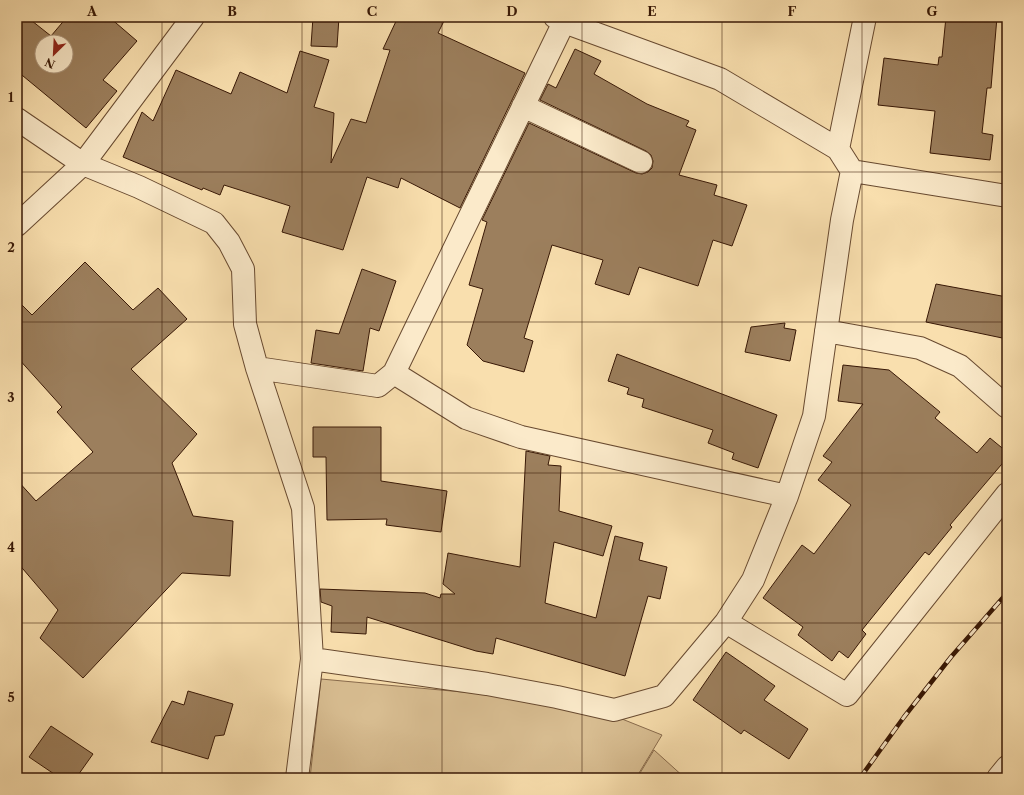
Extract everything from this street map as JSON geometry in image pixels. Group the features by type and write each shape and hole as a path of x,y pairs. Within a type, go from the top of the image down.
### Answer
{"street":[{"path":"17,225 83,164 193,17"},
{"path":"838,149 865,17"},
{"path":"257,368 378,386 394,373 523,106 560,20 720,79 838,149 852,171 842,220 814,416 787,496 753,580 726,622 664,696 614,710 557,697 487,684 312,659"},
{"path":"523,106 641,162"},
{"path":"17,119 83,164 140,187 214,223 229,242 243,269 245,324 257,368 303,508 312,659 297,778"},
{"path":"852,171 1007,196"},
{"path":"826,331 920,348 960,366 1007,407"},
{"path":"394,373 466,418 521,437 787,496"},
{"path":"726,622 847,695 1007,494"},
{"path":"998,778 1007,767"}],"shaded area":[{"path":"321,679 582,703 662,735 636,778 310,778"},
{"path":"654,750 685,778 637,778"}],"building":[{"path":"17,17 27,17 48,34 34,34 34,74 74,74 74,34 53,34 67,17 109,17 137,41 103,80 117,91 86,128 17,71"},
{"path":"313,17 339,17 337,47 311,46"},
{"path":"398,17 446,17 438,33 525,73 460,208 401,178 398,188 367,177 343,250 282,232 290,206 224,185 220,195 203,188 202,190 123,157 142,112 153,121 176,70 231,94 240,72 287,93 300,51 329,60 314,107 334,113 331,163 351,119 366,123 390,50 383,49"},
{"path":"946,17 997,17 991,88 987,88 982,133 993,135 990,160 930,153 935,111 878,105 884,58 938,65 939,57 942,57"},
{"path":"575,49 601,61 594,74 647,104 689,121 686,126 696,130 679,175 717,185 714,195 747,205 732,246 713,240 698,286 639,267 629,295 595,284 603,260 552,245 524,338 533,341 524,372 483,361 467,345 483,289 469,285 487,222 482,220 529,123 636,173 642,174 648,172 652,168 653,161 651,155 646,151 540,100 548,84 556,88"},
{"path":"85,262 133,310 158,288 187,319 131,369 197,434 172,463 193,516 233,521 230,576 182,573 83,678 40,638 58,610 17,562 17,480 36,501 93,452 57,412 62,407 17,357 17,300 32,315"},
{"path":"362,269 396,281 379,331 370,328 363,371 311,363 316,330 339,334"},
{"path":"936,284 1007,297 1007,339 926,322"},
{"path":"785,323 784,328 796,330 790,361 745,352 751,327"},
{"path":"617,354 777,415 758,468 732,459 734,453 708,443 713,430 642,407 644,399 627,394 629,388 608,381"},
{"path":"843,365 889,370 940,412 935,418 977,453 990,438 1007,452 1007,458 950,525 952,527 929,555 925,552 862,630 866,634 848,658 839,651 832,661 798,635 803,627 763,598 802,545 814,554 851,505 818,480 832,462 823,456 863,404 838,401"},
{"path":"313,427 381,427 381,481 447,491 441,532 386,525 387,519 327,520 326,457 313,457"},
{"path":"526,451 550,456 548,465 561,466 559,511 612,526 603,556 554,542 545,603 596,618 615,536 643,543 639,560 667,567 660,599 648,596 625,676 496,638 493,654 476,651 367,617 366,634 331,632 332,606 321,602 320,589 425,593 440,598 441,594 455,594 443,584 448,553 520,567"},
{"path":"726,652 775,686 764,700 808,729 789,759 744,730 741,734 693,700"},
{"path":"188,691 233,704 224,735 215,736 208,759 151,742 172,701 184,705"},
{"path":"51,726 93,754 76,778 60,778 29,757"}],"railway":[{"path":"860,778 904,717 951,657 1007,593"}]}
